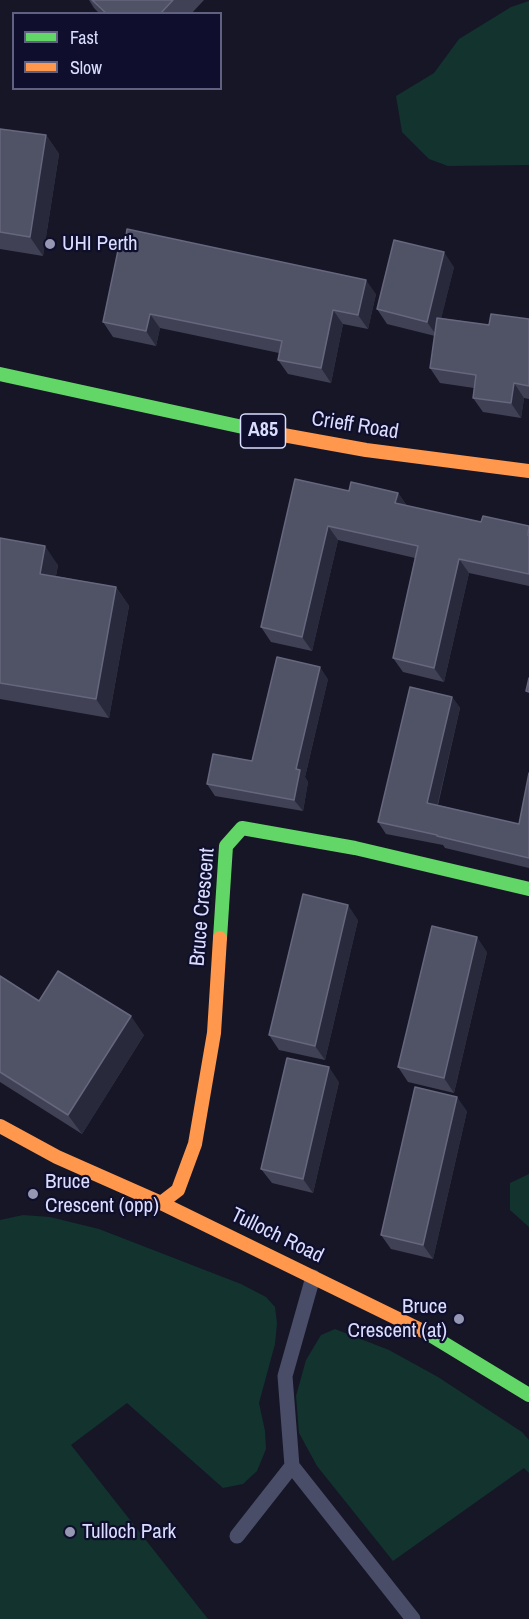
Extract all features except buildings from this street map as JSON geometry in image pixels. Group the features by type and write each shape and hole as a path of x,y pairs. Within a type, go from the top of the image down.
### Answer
{"street":[{"name":"Crieff Road","path":"0,374 256,430 366,450 529,471"},
{"name":"Bruce Crescent","path":"161,1203 178,1190 195,1144 214,1033 226,846 242,828 355,848 529,889"},
{"name":"Tulloch Road","path":"0,1126 57,1157 161,1203 425,1332 529,1395"}],"lane":[{"path":"313,1277 285,1376 292,1466 413,1619"},
{"path":"237,1536 292,1466"}],"green space":[{"path":"529,1 529,165 448,166 429,159 402,132 396,96 434,73 459,39 511,7"},
{"path":"529,1174 529,1227 510,1210 510,1183"},
{"path":"23,1215 50,1217 99,1229 241,1284 266,1297 275,1307 277,1323 275,1344 259,1403 266,1449 257,1471 243,1484 223,1488 127,1403 71,1445 208,1619 0,1619 0,1220"},
{"path":"335,1329 389,1350 438,1377 522,1432 529,1440 529,1473 524,1468 393,1561 317,1466 299,1433 296,1396 306,1360 321,1335"}],"traffic: fast":[{"path":"0,374 261,431"},
{"path":"220,938 226,846 242,828 355,848 529,889"},
{"path":"427,1333 529,1395"}],"traffic: slow":[{"path":"261,431 366,450 529,471"},
{"path":"161,1203 178,1190 195,1144 214,1033 220,938"},
{"path":"0,1126 57,1157 161,1203 427,1333"}],"place":[{"name":"UHI Perth","path":"50,244"},
{"name":"Bruce Crescent (opp)","path":"33,1194"},
{"name":"Bruce Crescent (at)","path":"459,1319"},
{"name":"Tulloch Park","path":"70,1532"}]}
